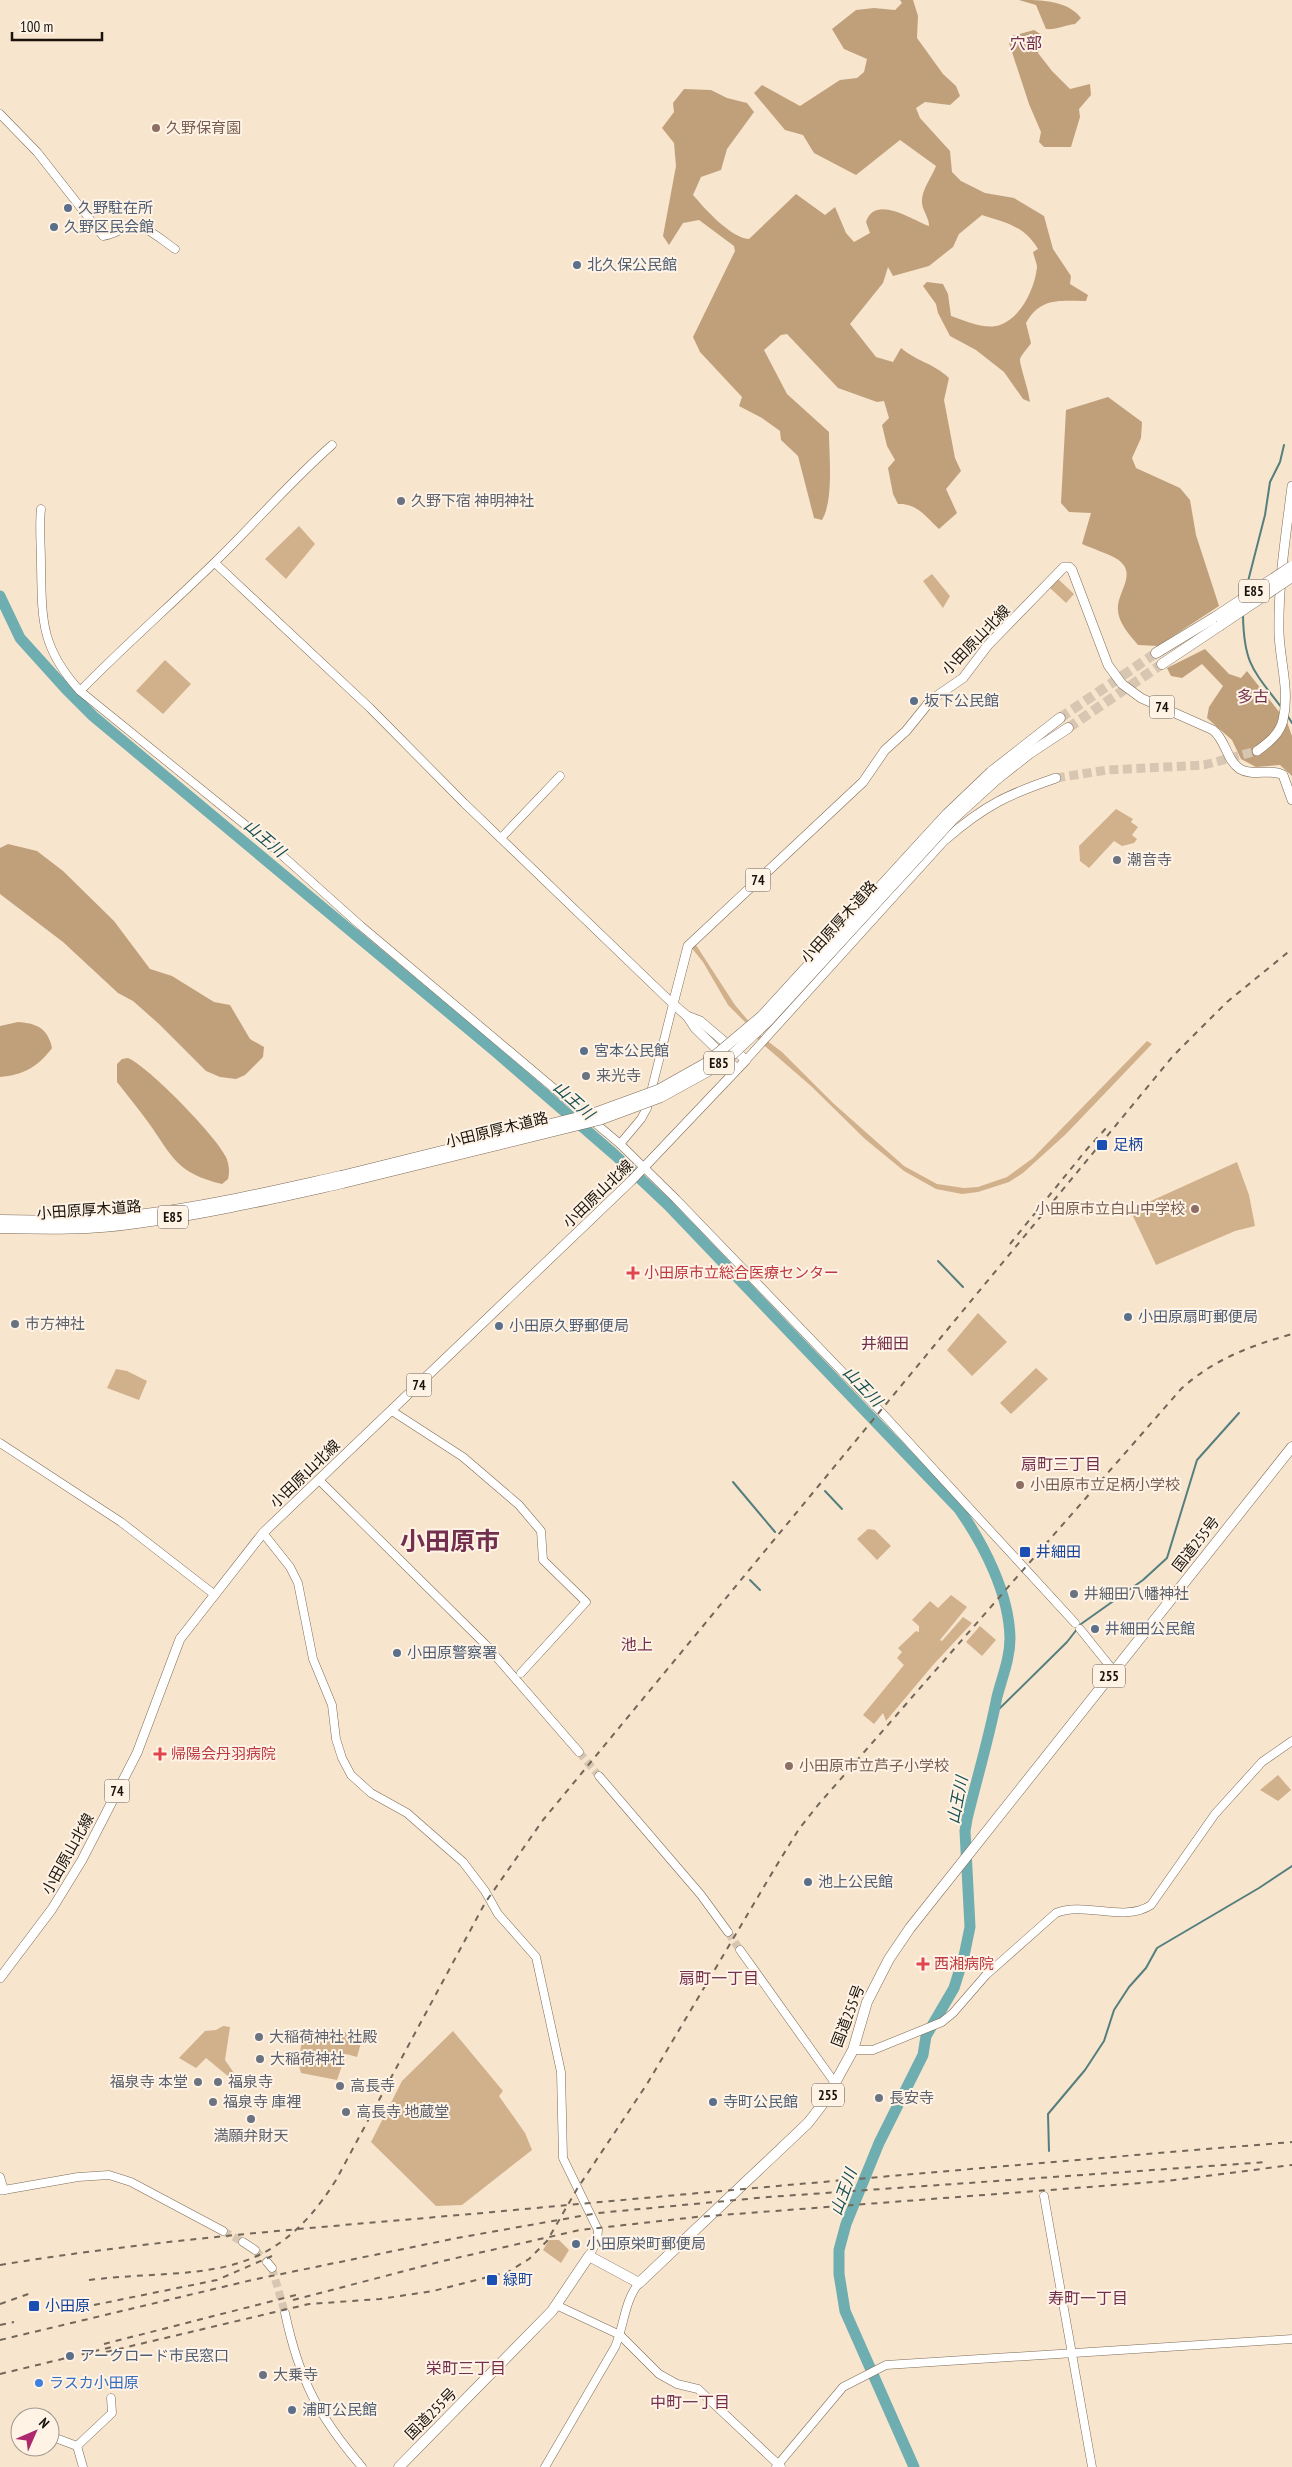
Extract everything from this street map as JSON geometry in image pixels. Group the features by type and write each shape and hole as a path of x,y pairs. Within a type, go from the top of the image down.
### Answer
{"highway":[{"name":"E85","path":"1162,664 1292,566"},
{"name":"E85","path":"1156,653 1218,621 1292,577"},
{"name":"小田原厚木道路","path":"0,1228 57,1229 136,1224 236,1207 342,1180 599,1120 661,1097 710,1070 733,1054 768,1021 994,776 1060,718"},
{"name":"小田原厚木道路","path":"994,776 1068,728"},
{"name":"小田原厚木道路","path":"0,1220 56,1221 137,1216 342,1180"},
{"name":"国道255号","path":"639,2284 808,2123 826,2101 853,2050 867,2002 889,1958 910,1928 1292,1447"},
{"name":"国道255号","path":"399,2467 468,2399 556,2305 589,2256"},
{"path":"589,2256 639,2284"}],"main road":[{"path":"1257,751 1273,740 1283,722 1287,696 1279,635 1280,579 1292,486"},
{"name":"小田原山北線","path":"674,1004 688,946 863,782 885,750 906,731 931,700 963,678 988,645 1064,567 1070,567 1072,570 1108,666 1122,684 1141,698 1213,730 1218,734 1233,763 1240,769 1251,772 1280,774 1285,779 1292,800"},
{"path":"946,839 993,803 1056,778"},
{"path":"674,1004 687,1016 695,1028 737,1069"},
{"path":"687,1016 700,1021 746,1060"},
{"name":"小田原山北線","path":"0,1978 70,1883 137,1753 180,1639 263,1533 631,1181 746,1060"}],"street":[{"path":"0,114 37,152 103,236 112,235 125,228 142,227 175,249"},
{"path":"80,691 138,632 214,562 305,468 332,445"},
{"path":"41,509 42,611 46,634 53,655 64,673 80,691 275,849 361,926 620,1144 642,1170 882,1414 1078,1626 1113,1670"},
{"path":"214,562 370,708 501,838 674,1004 647,1108 641,1119 620,1144"},
{"path":"501,838 560,776"},
{"path":"746,1060 946,839"},
{"path":"392,1411 463,1457 519,1505 541,1531 543,1560 586,1602 521,1672"},
{"path":"0,1443 121,1522 215,1596"},
{"path":"319,1480 479,1638 579,1752"},
{"path":"263,1533 290,1567 298,1583 313,1659 332,1705 336,1739 342,1758 351,1775 371,1793 407,1813 463,1862 485,1891 498,1914 536,1957 561,2072 563,2158 598,2230 597,2241 589,2256"},
{"path":"853,2050 873,2050 923,2030 949,2017 986,1975 1056,1913 1068,1909 1135,1911 1151,1905 1215,1814 1262,1762 1292,1741"},
{"path":"599,1776 701,1895 728,1932"},
{"path":"740,1950 835,2083"},
{"path":"0,2177 2,2190 78,2177 109,2175 131,2182 223,2231"},
{"path":"1044,2196 1092,2467"},
{"path":"243,2242 255,2250"},
{"path":"544,2467 584,2403 620,2335 630,2300 639,2284"},
{"path":"556,2305 620,2335 659,2374 676,2384 698,2389 778,2466 843,2387 886,2365 1292,2339"},
{"path":"285,2313 290,2342 307,2389 332,2431 362,2467"},
{"path":"77,2446 112,2413 111,2398"},
{"path":"60,2440 77,2446"},
{"path":"77,2446 82,2467"}],"shaded area":[{"path":"900,0 913,0 918,16 917,38 943,74 956,86 960,96 950,105 925,102 916,108 920,118 950,151 952,172 961,181 985,193 1014,198 1044,216 1053,249 1071,276 1070,284 1088,295 1086,301 1059,301 1044,305 1026,323 1031,343 1021,357 1020,362 1030,402 1023,399 1004,372 976,350 950,336 938,313 936,304 923,286 927,282 943,284 948,294 951,316 988,326 1000,325 1008,321 1026,301 1036,275 1037,267 1033,252 1038,249 1027,235 1014,226 982,215 959,234 953,247 929,266 893,276 888,267 883,283 850,324 876,357 893,362 901,348 949,378 944,400 955,458 961,471 946,489 957,513 939,529 916,508 905,504 898,504 893,494 888,468 895,460 887,446 882,425 889,418 884,401 877,402 838,388 787,334 781,335 764,350 787,394 829,432 830,477 828,501 822,520 814,518 798,456 781,440 780,431 762,418 739,406 742,397 700,352 693,337 735,251 734,246 699,220 683,223 669,245 663,236 676,166 674,143 662,128 674,112 673,103 684,89 711,90 727,98 747,103 754,112 727,149 721,170 701,177 693,195 704,208 734,234 749,239 796,194 825,215 835,207 846,233 854,242 870,233 866,222 871,214 877,210 894,211 929,226 922,198 936,166 900,140 856,175 814,153 803,135 785,130 754,93 762,85 800,106 840,80 857,78 864,72 867,59 844,49 832,29 856,10 874,8 895,10 902,3"},
{"path":"1019,0 1061,4 1081,18 1075,24 1046,29 1036,5"},
{"path":"1034,30 1042,35 1038,53 1070,89 1090,84 1091,95 1079,109 1080,117 1071,147 1044,147 1039,142 1041,132 1029,104 1009,43 1012,36"},
{"path":"1108,397 1142,422 1141,438 1132,458 1136,468 1180,488 1190,500 1196,535 1219,606 1158,646 1138,645 1121,622 1118,605 1126,581 1126,569 1117,559 1082,544 1091,513 1069,512 1061,503 1066,410"},
{"path":"299,526 315,544 286,579 265,559"},
{"path":"932,574 950,596 943,608 923,581"},
{"path":"1057,578 1074,594 1066,603 1049,587"},
{"path":"1205,649 1229,674 1241,678 1247,671 1287,722 1292,736 1292,776 1280,765 1256,767 1241,759 1232,740 1207,718 1209,707 1223,686 1202,664 1182,678 1171,676 1167,668"},
{"path":"165,660 191,684 163,714 136,691"},
{"path":"1116,809 1133,819 1131,822 1138,827 1132,835 1137,839 1134,843 1122,846 1114,841 1089,868 1080,861 1079,846"},
{"path":"8,844 37,851 63,871 114,921 150,969 172,976 214,1002 230,1005 250,1039 264,1047 263,1057 245,1075 236,1079 220,1077 206,1071 133,1001 118,993 63,942 0,894 0,848"},
{"path":"694,942 735,1005 762,1037 782,1052 833,1103 904,1166 937,1184 964,1188 978,1187 1007,1177 1033,1158 1147,1041 1152,1044 1066,1134 1023,1173 1009,1182 978,1192 962,1194 936,1189 904,1171 865,1139 811,1086 759,1041 746,1023 728,1005 703,962 690,946"},
{"path":"18,1022 41,1028 48,1036 52,1048 47,1055 29,1069 0,1077 0,1026"},
{"path":"128,1058 151,1074 166,1088 220,1147 226,1157 229,1168 228,1179 222,1184 195,1175 185,1169 170,1154 117,1082 117,1064 122,1059"},
{"name":"小田原市立白山中学校","path":"1237,1162 1249,1195 1255,1226 1235,1231 1156,1265 1132,1214 1142,1205"},
{"path":"978,1313 1007,1342 972,1376 947,1350"},
{"path":"1036,1368 1048,1379 1011,1414 1000,1403"},
{"path":"116,1369 127,1371 147,1381 139,1400 107,1388"},
{"path":"868,1529 875,1530 891,1546 877,1560 857,1539"},
{"path":"951,1595 967,1607 940,1640 942,1641 963,1617 972,1623 933,1665 886,1721 883,1713 874,1724 863,1715 904,1665 897,1658 902,1652 898,1648 916,1631 919,1632 919,1626 912,1620 930,1601 938,1608"},
{"path":"980,1626 996,1640 982,1656 966,1642"},
{"path":"1278,1775 1291,1790 1278,1801 1260,1790"},
{"path":"223,2026 230,2027 225,2060 234,2073 246,2079 244,2090 227,2085 229,2077 206,2058 196,2068 179,2058 205,2031 216,2030"},
{"path":"304,2031 342,2036 344,2032 363,2036 357,2057 346,2054 337,2080 301,2073 298,2062"},
{"path":"453,2031 503,2091 499,2096 525,2133 532,2150 462,2205 436,2206 371,2142 402,2081"},
{"path":"549,2240 559,2240 569,2250 561,2263 543,2250"}],"waterway":[{"path":"1245,593 1265,515 1270,482 1280,462 1284,445"},
{"name":"山王川","path":"0,596 20,638 93,716 496,1052 615,1155 668,1205 959,1509 994,1570 1009,1621 1010,1646 965,1831 970,1927 964,1956 954,1988 926,2036 923,2055 879,2143 846,2224 839,2250 839,2274 845,2311 914,2467"},
{"path":"1243,616 1245,645 1252,666 1281,707"},
{"path":"1287,715 1292,723"},
{"path":"938,1261 963,1287"},
{"path":"995,1713 1067,1642 1081,1624 1143,1580 1167,1558 1197,1460 1239,1413"},
{"path":"733,1482 775,1532"},
{"path":"825,1491 842,1509"},
{"path":"750,1580 760,1590"},
{"path":"1049,2151 1048,2114 1085,2070 1104,2041 1114,2010 1129,1987 1146,1968 1157,1948 1259,1888 1292,1866"}],"tunnel":[{"path":"1060,718 1156,653"},
{"path":"1068,728 1162,664"},
{"path":"1056,778 1107,770 1204,765 1257,751"},
{"path":"579,1752 599,1776"},
{"path":"728,1932 740,1950"},
{"path":"223,2231 243,2242"},
{"path":"255,2250 267,2262"},
{"path":"272,2268 285,2313"}],"railway":[{"path":"89,2280 197,2271 228,2266 257,2256 284,2240 310,2215 336,2180 485,1903 543,1820 1173,1056 1227,1002 1292,949"},
{"path":"1010,1244 1108,1126"},
{"path":"106,2352 309,2304 380,2299 433,2291 508,2272 529,2259 547,2241 577,2189 647,2084 775,1868 799,1829 818,1805 1181,1389 1206,1369 1233,1355 1262,1343 1292,1334"},
{"path":"0,2265 123,2247 246,2234 1292,2142"},
{"path":"0,2340 252,2280 457,2238 598,2213 768,2197 1267,2162"},
{"path":"293,2300 443,2261 580,2230 696,2217 1167,2181 1292,2165"},
{"path":"94,2305 217,2280 272,2256"},
{"path":"0,2304 34,2292"},
{"path":"104,2344 300,2294"},
{"path":"0,2325 14,2322"},
{"path":"0,2374 112,2347"}],"place":[{"name":"久野保育園","path":"156,128"},
{"name":"久野駐在所","path":"68,208"},
{"name":"久野区民会館","path":"54,227"},
{"name":"北久保公民館","path":"577,265"},
{"name":"久野下宿 神明神社","path":"401,501"},
{"name":"坂下公民館","path":"914,701"},
{"name":"潮音寺","path":"1117,860"},
{"name":"宮本公民館","path":"584,1051"},
{"name":"来光寺","path":"586,1076"},
{"name":"足柄","path":"1102,1145"},
{"name":"小田原市立白山中学校","path":"1195,1209"},
{"name":"小田原市立総合医療センター","path":"633,1273"},
{"name":"小田原扇町郵便局","path":"1128,1317"},
{"name":"市方神社","path":"15,1324"},
{"name":"小田原久野郵便局","path":"499,1326"},
{"name":"小田原市立足柄小学校","path":"1020,1485"},
{"name":"井細田","path":"1025,1552"},
{"name":"井細田八幡神社","path":"1074,1594"},
{"name":"井細田公民館","path":"1095,1629"},
{"name":"小田原警察署","path":"397,1653"},
{"name":"帰陽会丹羽病院","path":"160,1754"},
{"name":"小田原市立芦子小学校","path":"789,1766"},
{"name":"池上公民館","path":"808,1882"},
{"name":"西湘病院","path":"923,1964"},
{"name":"大稲荷神社 社殿","path":"259,2037"},
{"name":"大稲荷神社","path":"260,2059"},
{"name":"福泉寺 本堂","path":"198,2082"},
{"name":"福泉寺","path":"218,2082"},
{"name":"高長寺","path":"340,2086"},
{"name":"長安寺","path":"879,2098"},
{"name":"福泉寺 庫裡","path":"213,2102"},
{"name":"寺町公民館","path":"713,2102"},
{"name":"高長寺 地蔵堂","path":"346,2112"},
{"name":"満願弁財天","path":"251,2119"},
{"name":"小田原栄町郵便局","path":"576,2244"},
{"name":"緑町","path":"492,2280"},
{"name":"小田原","path":"34,2306"},
{"name":"アークロード市民窓口","path":"70,2356"},
{"name":"大乗寺","path":"263,2375"},
{"name":"ラスカ小田原","path":"39,2383"},
{"name":"浦町公民館","path":"292,2410"}],"district":[{"name":"穴部","path":"1026,43"},
{"name":"多古","path":"1253,696"},
{"name":"井細田","path":"885,1343"},
{"name":"扇町三丁目","path":"1061,1464"},
{"name":"小田原市","path":"450,1541"},
{"name":"池上","path":"637,1644"},
{"name":"扇町一丁目","path":"719,1978"},
{"name":"寿町一丁目","path":"1088,2298"},
{"name":"栄町三丁目","path":"466,2368"},
{"name":"中町一丁目","path":"690,2402"}]}
